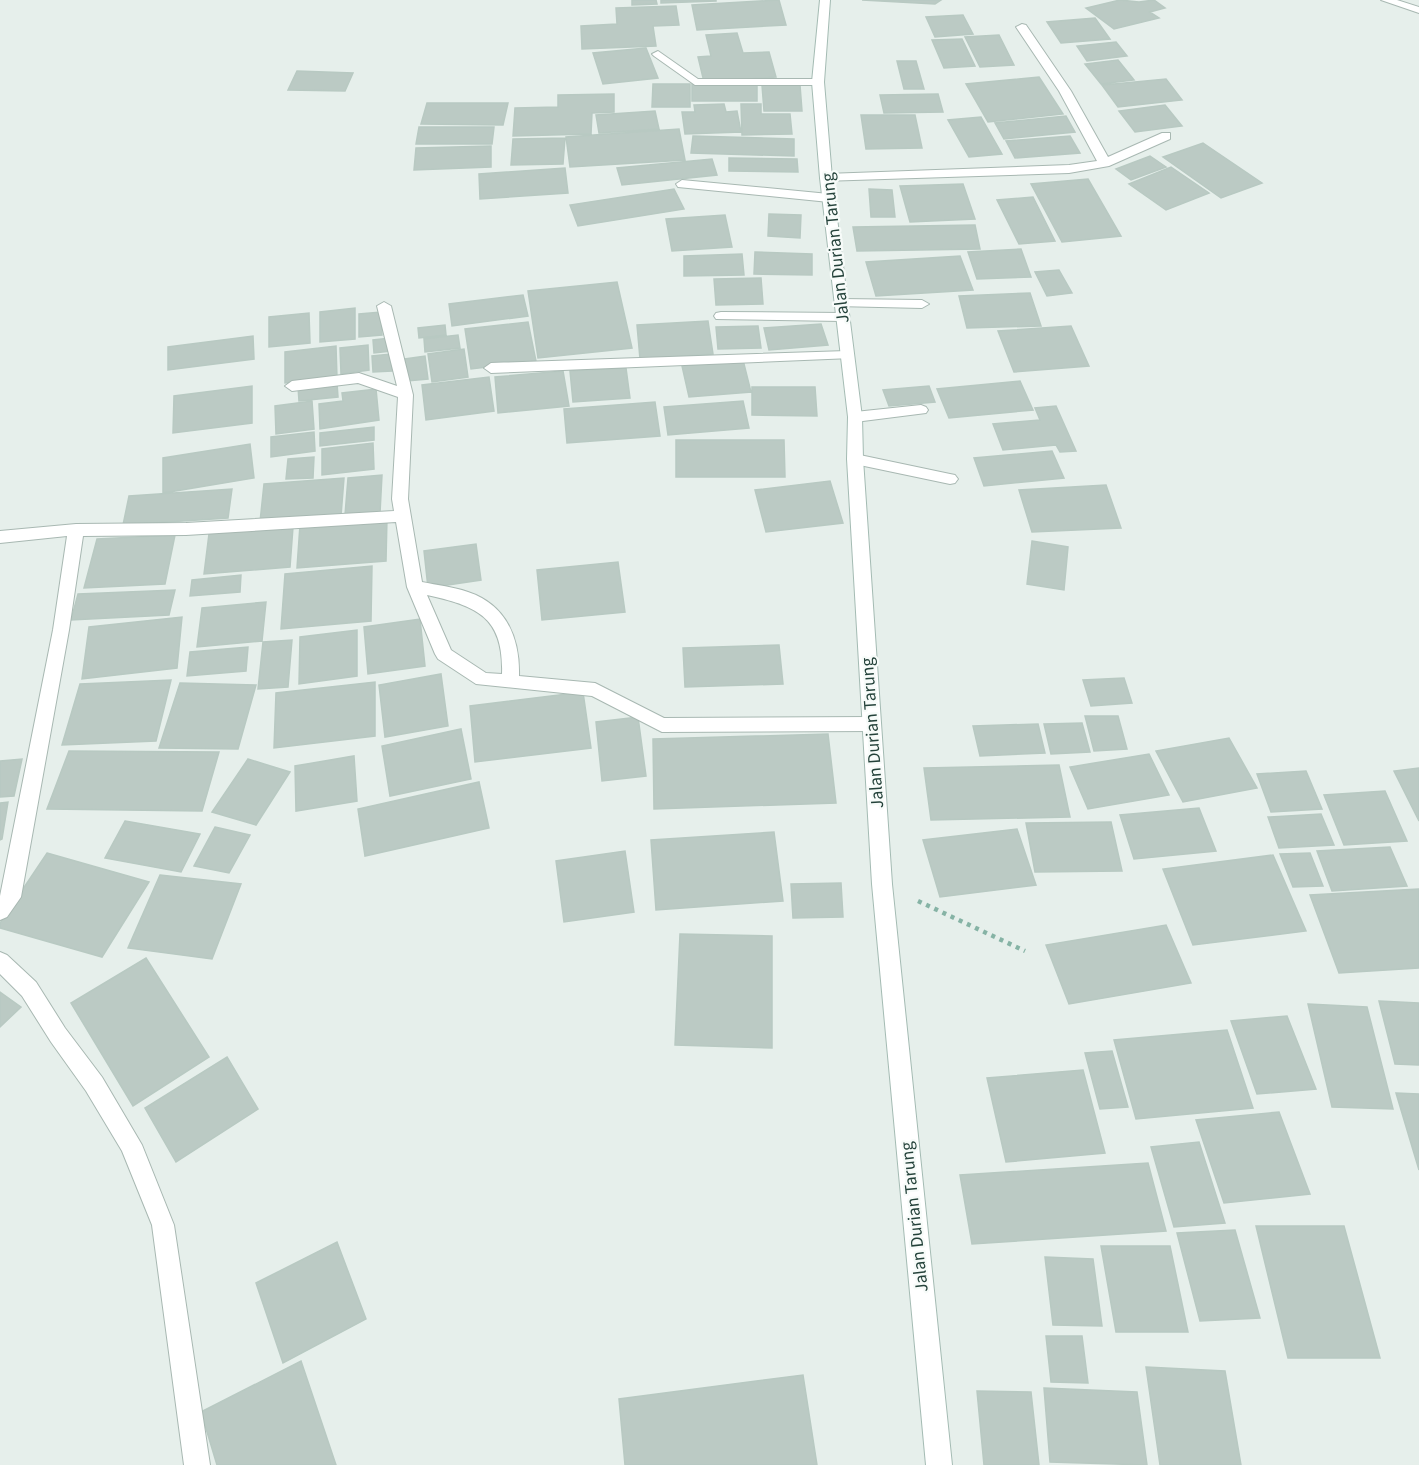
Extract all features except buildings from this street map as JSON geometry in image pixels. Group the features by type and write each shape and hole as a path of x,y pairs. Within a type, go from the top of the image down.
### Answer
{"street":[{"name":"Jalan Durian Tarung","path":"825,0 818,82 826,178 855,417 855,459 882,884 939,1465"},
{"path":"1386,0 1419,10"},
{"path":"1022,27 1065,91 1105,162"},
{"path":"658,54 695,82 818,82"},
{"path":"826,178 1069,168 1105,162 1166,136"},
{"path":"682,184 829,198"},
{"path":"721,316 922,304"},
{"path":"384,306 406,395 400,499 415,587 444,654 482,679 595,690 662,725 872,724"},
{"path":"491,368 847,355"},
{"path":"292,386 359,378 406,395"},
{"path":"855,417 921,410"},
{"path":"855,459 950,479"},
{"path":"0,537 76,530 186,529 403,516"},
{"path":"0,912 11,897 61,630 76,530"},
{"path":"415,587 465,597 488,611 504,630 511,654 510,681"},
{"path":"0,961 29,989 58,1035 94,1084 131,1145 163,1225 198,1465"}],"path":[{"path":"882,884 1025,951"}]}
